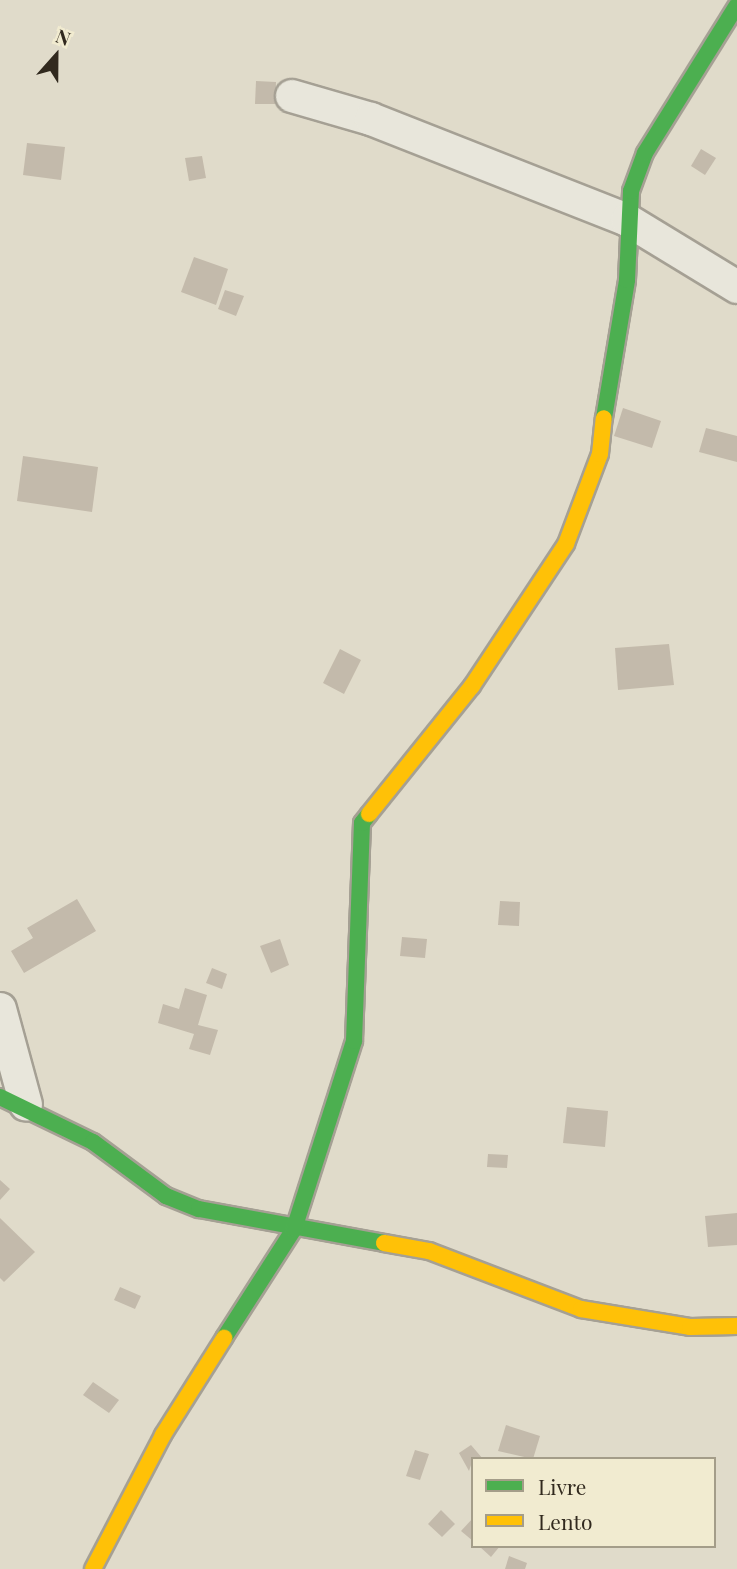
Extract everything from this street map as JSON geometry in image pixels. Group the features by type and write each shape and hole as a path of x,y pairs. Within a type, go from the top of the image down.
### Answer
{"street":[{"path":"93,1569 163,1435 294,1229 354,1041 362,823 472,686 566,544 600,454 611,350 627,280 627,220 645,153 737,5"},
{"path":"292,96 371,119 627,220 737,287"},
{"path":"0,1009 13,1101 93,1142 166,1196 294,1229 361,1234 429,1251 581,1309 690,1327 737,1326"}],"building":[{"path":"256,81 276,82 275,104 255,104"},
{"path":"27,143 65,147 61,180 23,175"},
{"path":"701,149 716,158 705,175 691,166"},
{"path":"202,156 206,178 189,181 185,158"},
{"path":"194,257 228,269 216,305 181,292"},
{"path":"225,290 244,296 236,316 218,309"},
{"path":"623,408 661,421 652,448 614,436"},
{"path":"706,428 737,436 737,462 699,452"},
{"path":"23,456 98,467 92,512 17,501"},
{"path":"669,644 674,685 618,690 615,648"},
{"path":"340,649 361,660 344,694 323,683"},
{"path":"77,899 96,931 24,973 11,951 33,938 27,928"},
{"path":"500,901 520,902 519,926 498,925"},
{"path":"402,937 427,939 425,958 400,956"},
{"path":"280,939 289,965 271,973 260,946"},
{"path":"212,968 227,974 222,989 206,983"},
{"path":"185,988 207,995 198,1025 218,1030 210,1055 189,1049 194,1034 158,1023 163,1004 179,1009"},
{"path":"567,1107 608,1111 605,1147 563,1143"},
{"path":"488,1154 508,1155 507,1168 487,1167"},
{"path":"0,1180 10,1189 0,1200"},
{"path":"737,1213 737,1245 708,1247 705,1216"},
{"path":"0,1218 35,1252 4,1282 0,1278"},
{"path":"120,1287 141,1296 135,1309 114,1300"},
{"path":"93,1382 119,1400 109,1413 83,1395"},
{"path":"506,1425 540,1436 534,1457 498,1451"},
{"path":"471,1445 481,1457 471,1457 469,1471 459,1453"},
{"path":"415,1450 429,1454 420,1480 406,1476"},
{"path":"441,1510 455,1524 442,1537 428,1524"},
{"path":"471,1520 471,1539 461,1531"},
{"path":"481,1548 498,1548 491,1557"},
{"path":"509,1556 527,1563 525,1569 505,1569"}],"traffic: fast":[{"path":"604,418 627,280 631,191 645,153 737,5"},
{"path":"224,1338 294,1229 354,1041 362,823 369,814"},
{"path":"0,1097 93,1142 166,1196 199,1209 384,1243"}],"traffic: slow":[{"path":"369,814 472,686 566,544 600,454 604,418"},
{"path":"384,1243 429,1251 581,1309 690,1327 737,1326"},
{"path":"93,1569 163,1435 224,1338"}]}
